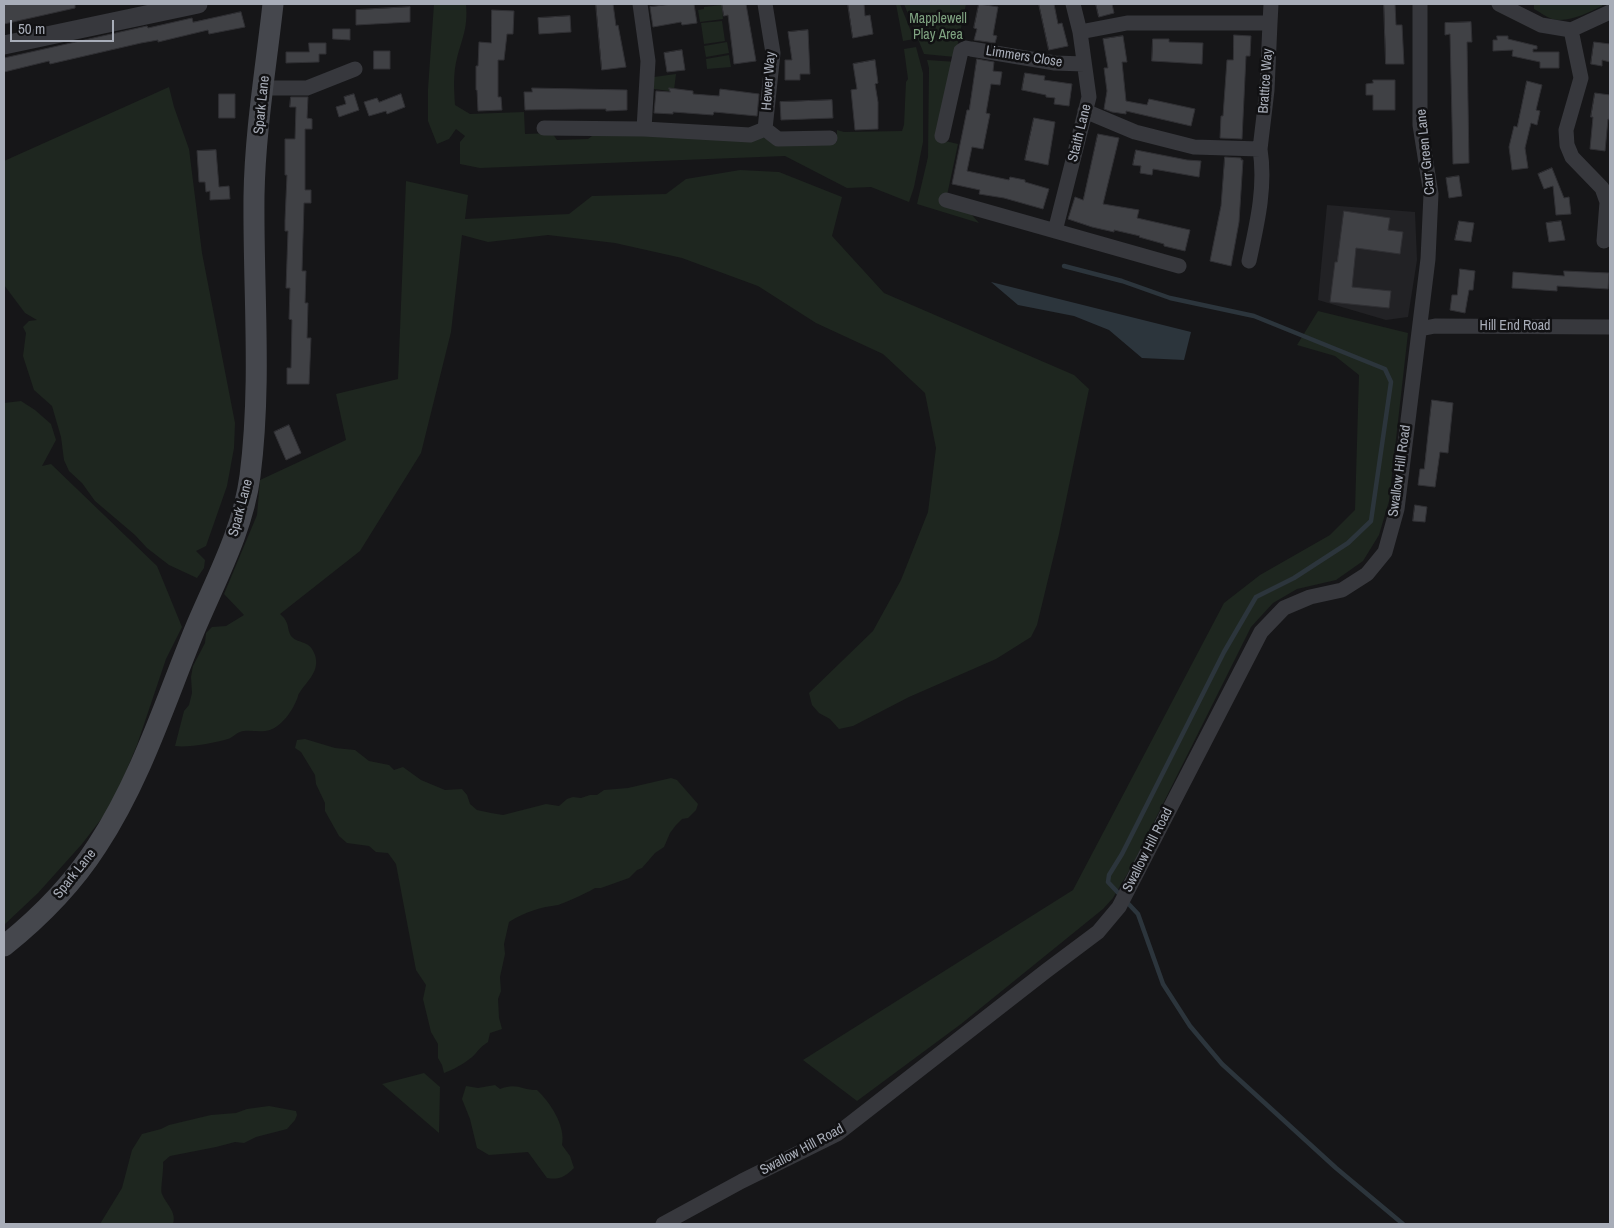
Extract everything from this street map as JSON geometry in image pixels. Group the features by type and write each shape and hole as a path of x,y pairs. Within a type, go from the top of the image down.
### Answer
{"main road":[{"name":"Spark Lane","path":"4,946 30,925 58,896 96,849 112,824 156,731 175,678 230,548 243,510 250,475 258,369 254,196 263,88 273,4"}],"street":[{"path":"4,45 198,4"},
{"path":"640,4 648,61 644,129"},
{"name":"Hewer Way","path":"765,4 773,53 765,129"},
{"name":"Staith Lane","path":"1055,231 1089,97 1080,32 1073,4"},
{"name":"Brattice Way","path":"1249,261 1258,220 1261,192 1262,162 1260,149 1267,90 1271,4"},
{"name":"Carr Green Lane","path":"1420,4 1420,125 1431,194 1428,259 1420,329"},
{"path":"1499,4 1541,25 1571,30 1610,12"},
{"path":"1080,32 1127,23 1270,23"},
{"path":"1571,30 1581,78 1566,130 1567,145 1572,157 1602,188 1607,202 1604,241"},
{"name":"Limmers Close","path":"942,136 961,51 966,48 1055,63 1084,64"},
{"path":"263,88 308,88 356,69"},
{"path":"1085,111 1135,132 1194,147 1260,149"},
{"name":"Hewer Way","path":"544,128 644,129 750,134 765,129"},
{"name":"Hewer Way","path":"765,129 778,139 830,138"},
{"path":"946,200 1179,266"},
{"name":"Hill End Road","path":"1420,329 1435,326 1610,327"},
{"name":"Swallow Hill Road","path":"663,1224 742,1181 838,1134 1098,932 1119,907 1261,632 1284,608 1310,597 1342,590 1367,574 1385,552 1396,509 1420,329"}],"shaded area":[{"path":"1327,205 1415,212 1417,260 1408,317 1386,320 1318,300"},
{"path":"991,282 1191,332 1184,360 1142,358 1109,330 1074,316 1018,305"}],"green space":[{"path":"434,4 466,4 466,25 455,69 455,105 470,114 524,112 525,134 552,133 557,140 588,139 595,134 759,136 777,143 837,142 837,130 844,132 902,131 904,125 906,82 908,79 904,49 916,47 923,73 923,142 909,202 871,187 847,188 785,156 480,168 460,164 460,142 465,136 456,129 449,139 437,144 428,121 428,89"},
{"path":"896,4 900,4 914,39 903,41"},
{"name":"Mapplewell Play Area","path":"904,4 966,4 955,57 924,54"},
{"path":"1534,4 1603,4 1578,17 1558,20 1552,19 1534,9"},
{"path":"722,5 723,19 700,22 698,10 704,9 704,7"},
{"path":"722,21 725,41 704,44 701,23"},
{"path":"727,42 729,53 706,57 704,46"},
{"path":"729,55 731,67 707,69 706,59"},
{"path":"927,60 957,62 941,140 958,144 946,200 965,207 979,223 917,204 928,157 929,68"},
{"path":"676,74 673,98 669,97 669,91 654,89 654,77"},
{"path":"169,87 189,149 202,253 235,423 234,448 227,486 206,546 196,551 205,560 204,568 197,578 169,565 147,548 135,535 95,501 82,483 69,471 64,460 61,437 52,406 34,390 23,356 26,333 23,327 29,321 37,320 25,313 4,285 4,161"},
{"path":"740,170 779,172 842,197 832,236 884,293 1074,375 1089,389 1059,534 1037,625 1031,637 996,659 909,697 853,726 839,729 812,705 809,693 873,631 901,580 928,512 936,448 925,393 883,354 816,323 758,286 682,258 615,243 548,235 488,242 462,235 451,332 421,453 360,551 280,614 286,620 292,637 313,650 316,661 315,671 299,693 290,713 274,728 266,731 243,731 229,738 209,744 175,746 184,711 189,705 192,693 191,677 193,666 205,643 206,633 212,627 226,626 244,615 224,594 257,515 260,480 346,440 336,394 398,379 406,181 468,195 465,219 569,214 592,196 666,194 686,179"},
{"path":"1318,311 1408,333 1389,501 1379,535 1363,561 1336,580 1297,589 1273,603 1251,627 1133,864 1113,898 1103,909 961,1024 857,1101 803,1060 1073,890 1224,603 1260,575 1330,535 1355,510 1359,375 1335,356 1297,345"},
{"path":"21,401 51,424 56,440 42,466 51,464 157,566 182,627 166,659 137,745 112,805 82,844 38,893 4,925 4,403"},
{"path":"305,739 335,748 355,750 369,761 389,765 394,770 403,767 421,780 445,790 462,789 467,795 470,804 477,810 503,815 546,804 559,806 567,799 573,797 581,798 597,795 604,790 628,788 671,778 677,780 698,804 696,810 688,818 682,819 676,825 664,847 629,878 601,888 595,888 561,904 527,913 509,922 500,977 501,991 498,999 499,1018 502,1029 490,1033 488,1042 470,1059 444,1073 438,1058 438,1044 431,1032 423,999 426,985 416,970 396,864 388,853 376,852 369,846 347,843 339,836 325,811 325,803 316,784 315,775 301,752 295,748 297,740"},
{"path":"424,1073 440,1087 439,1133 382,1084"},
{"path":"495,1085 500,1089 515,1086 537,1090 552,1108 562,1130 562,1145 570,1156 574,1168 565,1176 555,1179 547,1178 528,1152 489,1155 477,1148 470,1119 462,1099 466,1086 478,1088"},
{"path":"269,1106 296,1111 295,1120 287,1129 256,1137 244,1143 235,1142 170,1156 163,1162 162,1192 174,1216 173,1224 100,1224 122,1188 132,1150 142,1134 169,1125 211,1115 236,1113 247,1109"}],"building":[{"path":"4,4 75,4 75,8 4,24"},
{"path":"596,4 613,4 616,26 618,25 626,67 602,70"},
{"path":"694,4 697,23 682,25 681,22 653,27 650,7"},
{"path":"722,4 746,4 756,61 734,64 728,15 724,16"},
{"path":"848,4 864,4 865,16 870,15 873,34 853,38"},
{"path":"979,4 998,7 993,35 997,36 995,43 974,40 977,29 974,28"},
{"path":"1039,4 1054,4 1058,24 1062,23 1068,46 1049,50"},
{"path":"1096,4 1112,4 1114,13 1099,17"},
{"path":"1384,4 1395,4 1396,25 1402,25 1404,64 1386,64"},
{"path":"410,7 410,22 356,25 356,10"},
{"path":"492,10 514,11 513,34 507,34 504,60 498,60 498,97 501,97 502,110 478,111 476,66 478,66 479,42 491,43"},
{"path":"241,12 245,27 209,34 208,30 50,64 49,61 4,72 4,58 147,26 148,28 192,18 193,22"},
{"path":"570,16 571,32 539,34 538,18"},
{"path":"1471,22 1472,42 1467,42 1469,163 1453,164 1450,34 1445,35 1445,23"},
{"path":"333,29 350,29 350,40 333,39"},
{"path":"808,30 810,74 800,74 800,80 785,80 785,60 792,60 788,32"},
{"path":"1234,35 1251,36 1250,56 1246,56 1242,139 1220,138 1227,60 1233,60"},
{"path":"1123,36 1127,62 1122,62 1126,101 1147,105 1149,99 1195,109 1191,126 1126,111 1126,114 1104,109 1107,91 1104,68 1108,68 1103,39"},
{"path":"1497,36 1508,36 1508,39 1537,46 1537,49 1533,49 1533,52 1559,52 1559,68 1540,68 1540,62 1512,56 1513,50 1493,51 1493,40 1497,40"},
{"path":"1153,39 1169,39 1169,42 1203,43 1202,64 1152,61"},
{"path":"1594,42 1610,44 1610,62 1602,60 1602,66 1591,64"},
{"path":"309,43 326,43 326,54 319,54 319,62 286,63 286,52 309,52"},
{"path":"682,50 685,70 667,72 664,53"},
{"path":"374,51 390,51 390,69 374,69"},
{"path":"977,59 994,62 993,71 1002,72 1000,85 991,84 986,113 990,114 983,149 972,147 967,171 1009,180 1010,177 1025,180 1025,182 1049,189 1043,209 1004,198 979,194 980,190 952,184 967,110 969,110"},
{"path":"875,60 878,83 875,84 878,102 878,129 855,130 851,90 857,89 853,64"},
{"path":"1025,73 1045,76 1044,80 1072,84 1069,106 1054,104 1055,98 1022,90"},
{"path":"1373,80 1395,80 1395,110 1373,110 1373,95 1366,95 1366,84 1373,83"},
{"path":"1527,81 1542,85 1536,110 1540,111 1537,125 1531,123 1525,148 1528,168 1512,170 1509,147 1514,126 1517,127"},
{"path":"532,88 627,90 627,110 525,110 524,92 532,92"},
{"path":"669,88 693,91 693,94 719,96 720,89 759,94 757,116 714,112 713,115 673,112 673,114 654,113 656,91 670,92"},
{"path":"1595,93 1610,95 1610,120 1608,119 1605,151 1590,149 1593,117 1591,117"},
{"path":"219,94 235,94 235,118 219,118"},
{"path":"354,94 359,110 339,117 336,107 346,104 344,97"},
{"path":"401,94 405,107 387,114 386,111 369,116 364,102 377,98 379,102"},
{"path":"291,97 308,97 307,118 312,119 312,129 305,129 305,190 311,190 311,203 304,203 302,271 306,271 305,303 308,303 307,338 311,338 309,384 287,384 287,368 291,368 292,320 289,319 290,288 286,288 288,231 285,231 287,175 285,175 285,139 295,139 296,107 290,107"},
{"path":"832,100 833,118 781,120 780,102"},
{"path":"1034,118 1055,122 1048,165 1025,160"},
{"path":"1098,134 1119,138 1103,204 1139,210 1137,218 1190,230 1185,251 1164,246 1164,244 1140,236 1092,227 1068,219 1075,197 1083,200"},
{"path":"216,150 219,187 229,186 230,199 210,200 210,191 206,192 205,182 199,182 197,151"},
{"path":"1136,150 1201,161 1199,177 1153,169 1152,175 1140,173 1141,166 1133,165"},
{"path":"1225,157 1241,158 1243,160 1239,222 1231,266 1210,261 1221,206"},
{"path":"1552,168 1564,198 1569,197 1571,214 1556,215 1553,186 1544,189 1538,174"},
{"path":"1459,176 1462,196 1449,198 1446,178"},
{"path":"1344,211 1390,218 1388,230 1403,232 1400,254 1356,248 1352,287 1391,291 1389,308 1330,302"},
{"path":"1459,221 1474,223 1471,242 1455,240"},
{"path":"1561,221 1565,240 1549,242 1546,223"},
{"path":"1460,269 1475,271 1473,290 1469,290 1465,313 1450,310 1452,295 1457,295"},
{"path":"1564,271 1609,273 1608,289 1557,286 1557,291 1512,288 1513,272 1564,276"},
{"path":"1432,400 1453,403 1448,453 1440,452 1435,487 1418,485 1420,469 1424,469"},
{"path":"289,425 301,453 286,460 274,432"},
{"path":"1415,505 1427,507 1425,522 1413,521"}],"waterway":[{"path":"1064,266 1122,281 1170,298 1254,316 1385,369 1391,382 1371,521 1348,543 1294,578 1256,597 1224,652 1122,854 1109,875 1108,882 1138,914 1163,984 1190,1026 1222,1064 1336,1168 1403,1224"}]}
